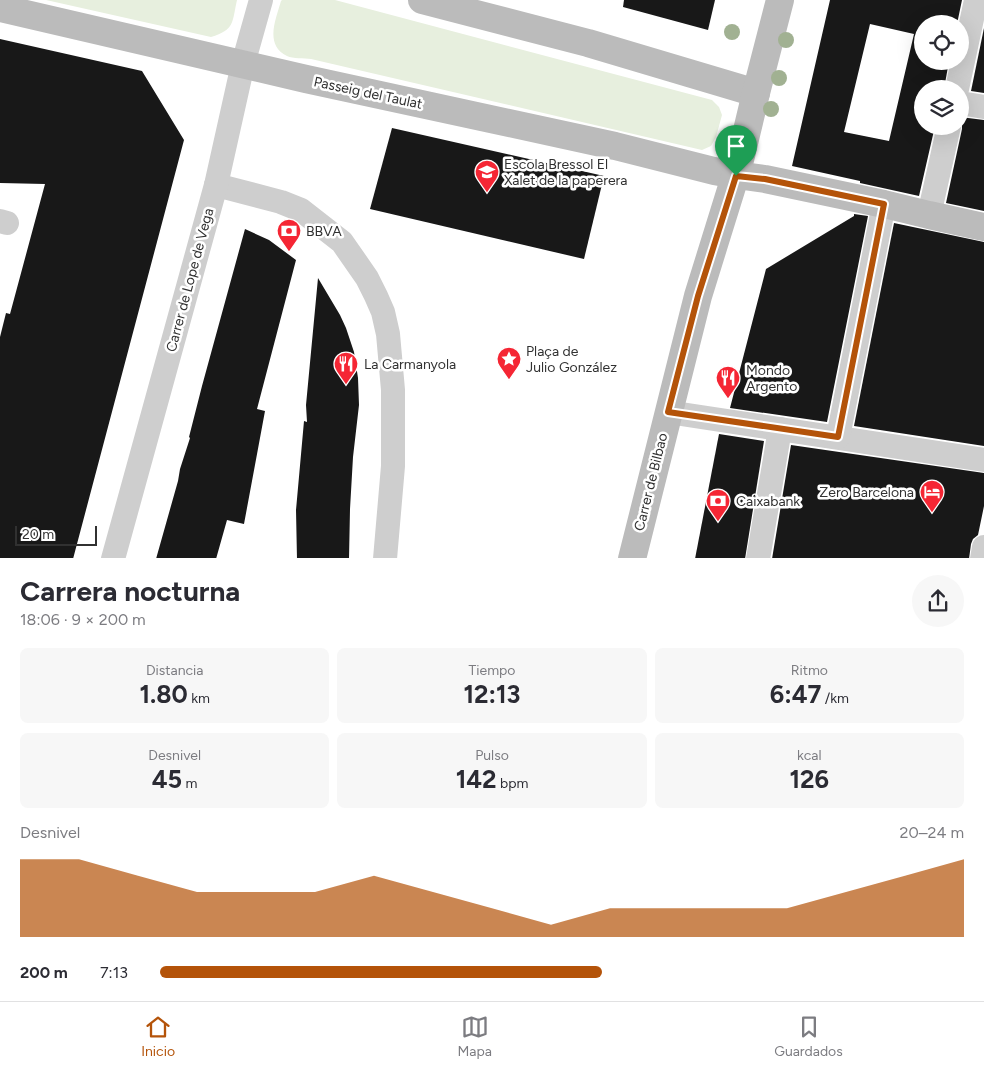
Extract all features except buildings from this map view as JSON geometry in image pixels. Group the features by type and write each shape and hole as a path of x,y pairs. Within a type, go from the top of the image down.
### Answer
{"street":[{"name":"Carrer de Lope de Vega","path":"113,558 216,185 242,64 261,0"},
{"path":"422,0 588,43 756,93"},
{"name":"Carrer de Bilbao","path":"632,558 698,296 736,176 780,0"},
{"path":"959,80 976,0"},
{"name":"Passeig del Taulat","path":"0,8 306,79 615,146 736,176 765,179 984,227"},
{"path":"969,104 984,107"},
{"path":"929,215 947,135"},
{"path":"216,185 281,202 301,210 342,242 367,278 376,296 383,312 388,334 393,390 392,466 385,558"},
{"path":"838,437 884,204"},
{"path":"668,412 984,460"},
{"path":"758,558 780,429"},
{"path":"982,558 984,547"}],"green space":[{"path":"46,0 237,0 231,24 224,31 211,37"},
{"path":"282,0 335,0 712,100 719,107 722,115 716,137 711,146 702,150 311,59 289,57 280,51 274,39 275,23"}],"place":[{"name":"Escola Bressol El Xalet de la paperera","path":"487,193"},
{"name":"BBVA","path":"289,252"},
{"name":"Plaça de Julio González","path":"509,380"},
{"name":"La Carmanyola","path":"346,385"},
{"name":"Mondo Argento","path":"728,399"},
{"name":"Zero Barcelona","path":"932,513"},
{"name":"Caixabank","path":"718,522"}],"route":[{"path":"736,176 765,179 884,204 838,437 668,412 698,296 736,176"}]}
